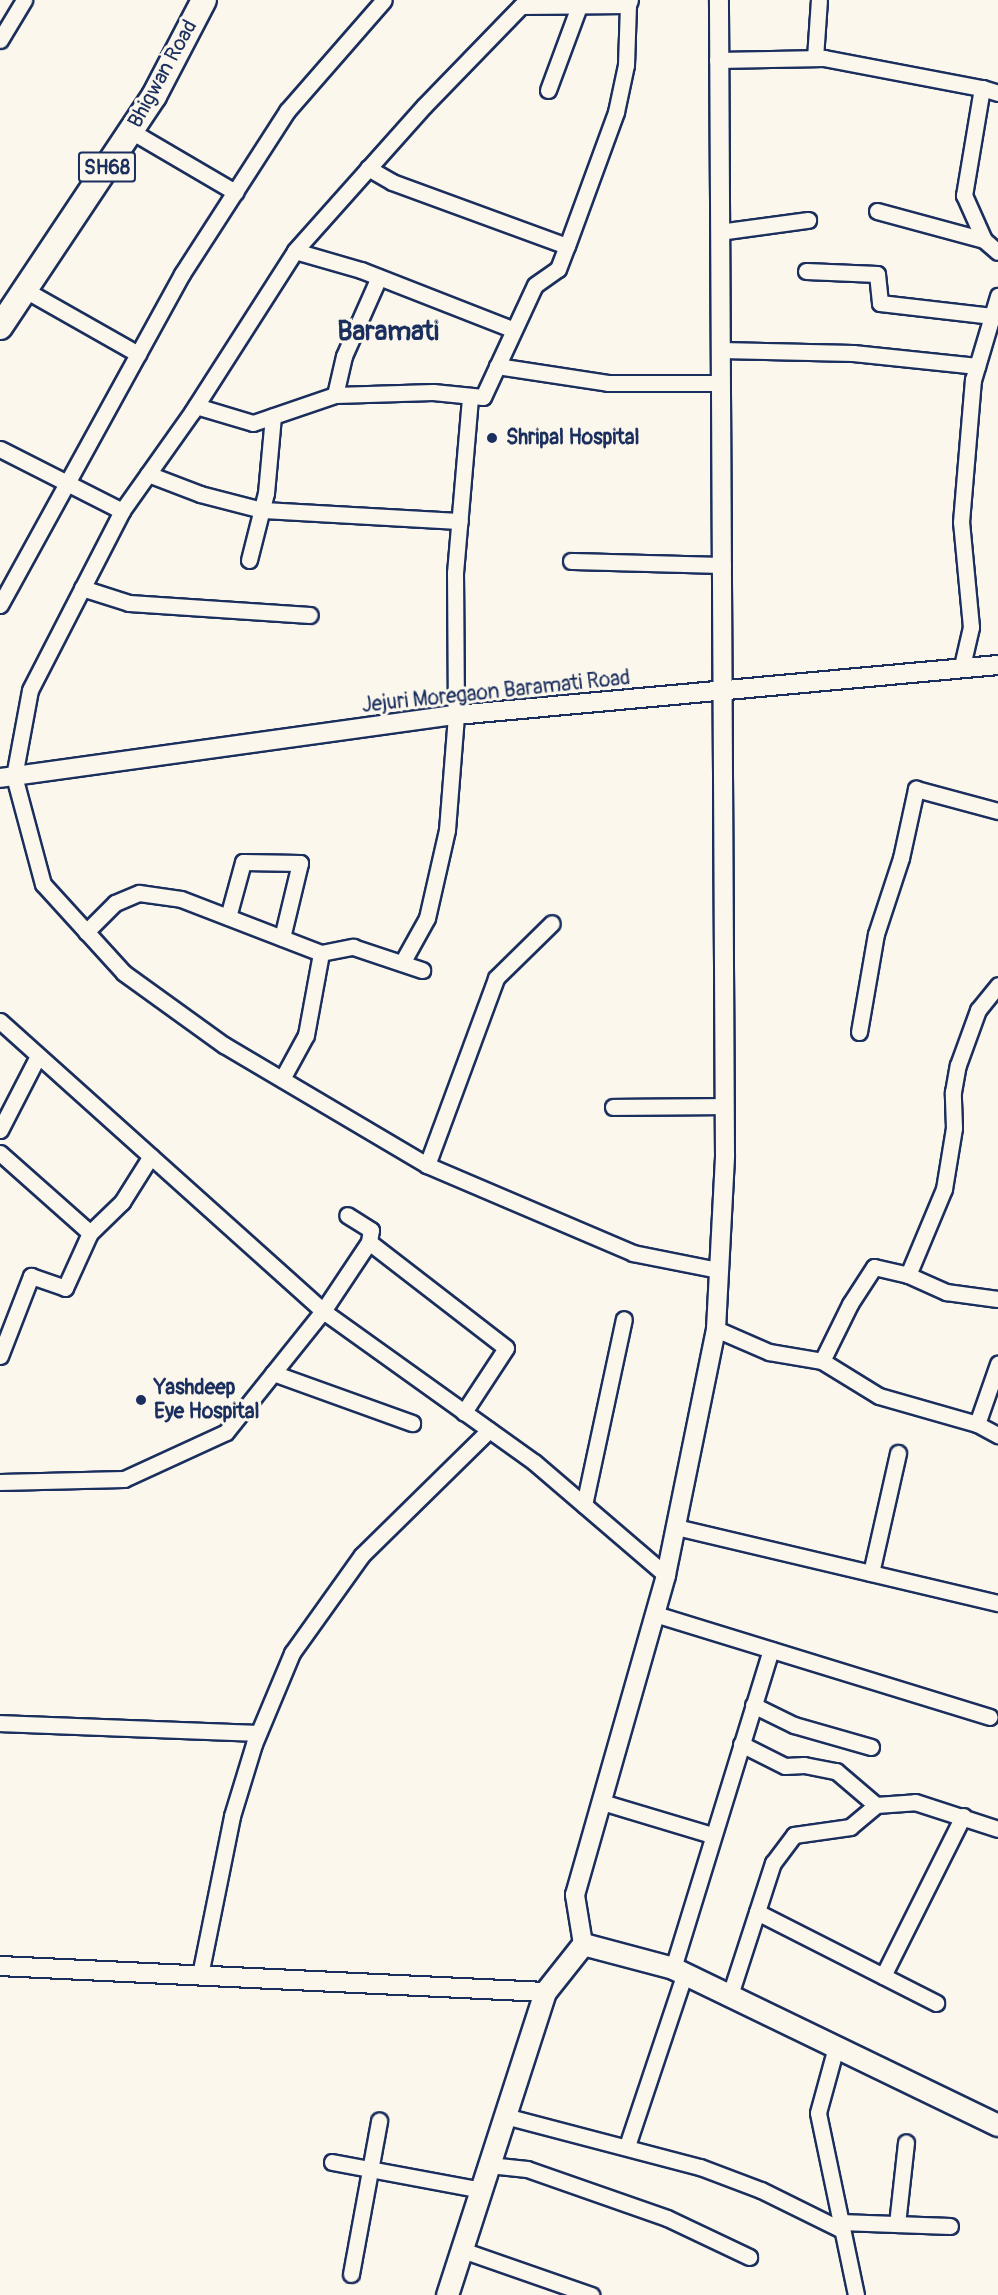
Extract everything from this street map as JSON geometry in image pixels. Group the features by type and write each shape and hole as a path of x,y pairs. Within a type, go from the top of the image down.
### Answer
{"main road":[{"name":"Bhigwan Road","path":"0,327 154,96 204,0"},
{"path":"447,2295 545,1992 583,1944 679,1971 998,2126"}],"street":[{"path":"0,39 24,0"},
{"path":"0,605 182,274 287,111 384,0"},
{"path":"583,1944 574,1896 666,1575 716,1329 724,1106 724,693 717,60 719,0"},
{"path":"815,58 819,0"},
{"path":"196,406 253,423 335,395 433,392 470,398 483,397 535,285 558,269 567,246 616,112 626,65 629,2 579,6 521,6 368,168 295,251 196,406 122,511 30,690 7,777 43,884 124,973 224,1045 427,1166 633,1253 718,1270"},
{"path":"548,90 579,6"},
{"path":"717,60 815,58 982,88 998,93"},
{"path":"982,88 964,195 984,240 998,252"},
{"path":"131,131 235,192"},
{"path":"368,168 393,182 567,246"},
{"path":"877,211 984,240"},
{"path":"719,232 808,220"},
{"path":"295,251 380,277 514,330"},
{"path":"806,271 877,273 880,303 992,316"},
{"path":"335,395 344,356 380,277"},
{"path":"25,290 138,354"},
{"path":"962,666 971,627 961,522 977,366 998,296"},
{"path":"720,350 853,353 977,366"},
{"path":"497,366 608,383 721,383"},
{"path":"402,963 427,918 447,830 456,715 455,573 470,398"},
{"path":"249,560 261,510 273,416"},
{"path":"0,449 122,511"},
{"path":"148,474 201,494 261,510 460,521"},
{"path":"571,561 723,565"},
{"path":"82,588 129,603 309,615"},
{"name":"Jejuri Moregaon Baramati Road","path":"7,777 456,715 724,693 962,666 998,665"},
{"path":"859,1032 876,934 901,858 916,789 998,811"},
{"path":"228,917 243,861 300,863 282,938"},
{"path":"86,932 115,903 139,892 181,899 321,953 353,947 422,970"},
{"path":"427,1166 496,978 552,923"},
{"path":"282,1079 306,1035 321,953"},
{"path":"908,1275 944,1190 954,1128 953,1092 958,1065 978,1010 998,985"},
{"path":"0,1021 152,1155 323,1311 489,1430 584,1505 666,1575"},
{"path":"0,1130 38,1056"},
{"path":"613,1107 724,1106"},
{"path":"0,1153 90,1233"},
{"path":"0,1356 7,1316 31,1276 65,1288 90,1233 122,1202 152,1155"},
{"path":"0,1482 124,1479 226,1432 323,1311 369,1242 371,1230 347,1215"},
{"path":"369,1242 506,1348 464,1412"},
{"path":"822,1361 874,1267 908,1275 946,1292 998,1299"},
{"path":"584,1505 624,1319"},
{"path":"716,1329 769,1352 822,1361 879,1396 976,1424 998,1436"},
{"path":"976,1424 998,1364"},
{"path":"273,1373 412,1423"},
{"path":"200,1975 232,1816 258,1733 292,1653 362,1555 489,1430"},
{"path":"871,1573 898,1454"},
{"path":"676,1527 998,1603"},
{"path":"655,1614 990,1717"},
{"path":"627,2146 679,1971 712,1835 771,1650"},
{"path":"753,1705 794,1725 872,1747"},
{"path":"0,1722 258,1733"},
{"path":"741,1744 785,1766 804,1765 836,1771 876,1805"},
{"path":"602,1802 712,1835"},
{"path":"730,1995 773,1863 794,1835 850,1827 876,1805 915,1802 998,1829"},
{"path":"883,1976 963,1816"},
{"path":"757,1912 936,2003"},
{"path":"0,1966 545,1992"},
{"path":"836,2047 818,2113 856,2295"},
{"path":"505,2116 627,2146 700,2167 761,2190 841,2226 897,2224 950,2226"},
{"path":"351,2274 379,2121"},
{"path":"897,2224 906,2142"},
{"path":"332,2162 481,2190"},
{"path":"489,2165 527,2169 656,2214 749,2257"},
{"path":"462,2250 591,2295"}],"place":[{"name":"Shripal Hospital","path":"492,438"},
{"name":"Yashdeep Eye Hospital","path":"141,1400"}],"district":[{"name":"Baramati","path":"388,332"}]}
